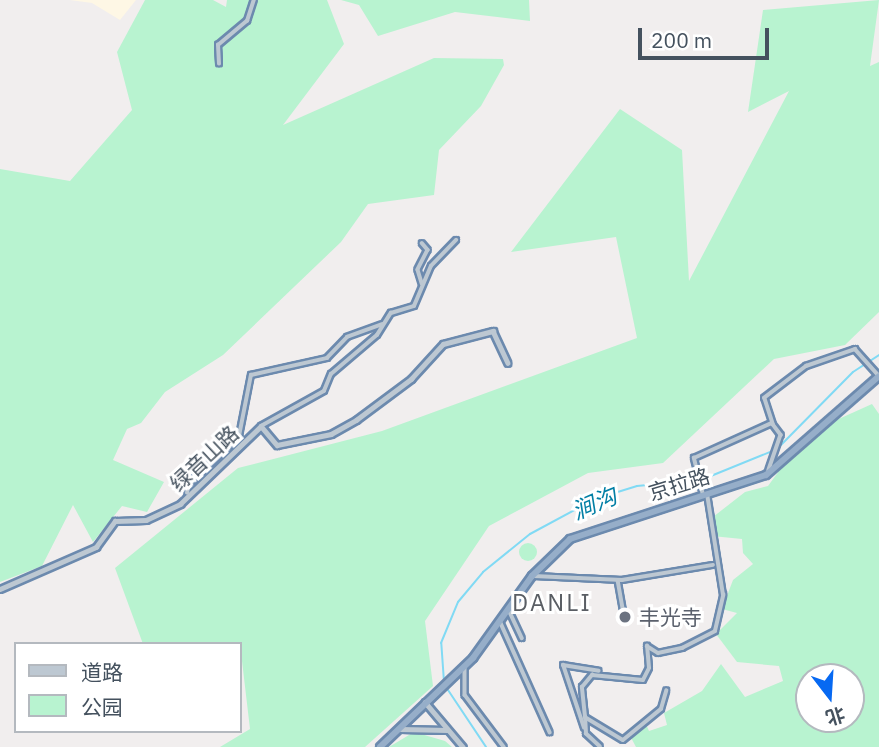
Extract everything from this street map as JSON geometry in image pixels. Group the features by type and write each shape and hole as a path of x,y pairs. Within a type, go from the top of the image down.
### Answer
{"highway":[{"name":"京拉路","path":"380,747 426,699 465,666 531,576 576,535 766,475 879,376"}],"street":[{"path":"219,64 218,45 247,21 254,0"},
{"path":"261,426 324,391 337,367 377,335 391,313 414,306 423,285 456,240"},
{"path":"422,243 428,250 418,270 423,285"},
{"path":"187,493 189,483 239,436 251,375 327,358 347,337 382,324"},
{"name":"绿音山路","path":"0,589 96,547 108,525 146,520 187,493 261,426 277,445 331,434 411,379 443,344 489,331 509,363"},
{"path":"766,475 779,452 781,435 773,425 764,398 806,366 855,349 879,376"},
{"path":"600,747 586,734 563,666 601,671 617,681 643,680 649,668 647,646 658,653 681,648 715,631 723,612 714,564 714,512 700,486 694,458 773,425"},
{"path":"531,576 618,580 714,564"},
{"path":"618,580 624,613"},
{"path":"509,608 522,638"},
{"path":"500,621 550,732"},
{"path":"465,666 466,695 504,747"},
{"path":"586,734 582,687 601,671"},
{"path":"585,717 623,740 661,709 666,691"},
{"path":"426,699 463,747"},
{"path":"394,732 421,725 449,731"}],"shaded area":[{"path":"70,0 136,0 120,20 92,3"}],"green space":[{"path":"145,0 213,0 226,7 227,0 327,0 344,44 283,125 434,58 503,59 504,65 481,106 439,150 434,195 368,204 341,242 223,355 165,392 141,423 127,429 113,460 164,482 147,512 122,506 93,542 73,505 42,566 0,582 0,169 70,181 132,110 117,52"},
{"path":"341,0 529,0 530,21 455,12 378,36 359,5"},
{"path":"879,0 870,66 879,62 879,312 845,345 774,359 663,463 588,473 489,526 425,621 433,686 365,747 220,747 250,729 242,642 142,642 115,568 238,468 382,431 637,338 616,237 511,252 620,109 682,150 689,281 789,91 748,112 763,10"},
{"path":"872,404 879,414 879,747 636,747 628,732 645,722 649,731 667,725 664,713 702,691 721,664 745,697 783,681 779,666 737,662 716,634 737,613 722,609 733,580 753,564 743,553 742,539 712,536 713,517 745,492 768,486 787,460 832,422"},
{"path":"524,543 532,543 537,552 535,559 524,561 519,556 519,548"},
{"path":"414,732 445,741 452,747 389,747"}],"waterway":[{"name":"涧沟","path":"779,447 853,372 879,355"},
{"name":"涧沟","path":"444,682 441,643 458,602 483,572 530,534 595,499 637,486 701,480 775,450"},
{"name":"涧沟","path":"446,687 486,747"}],"place":[{"name":"丰光寺","path":"625,617"}],"district":[{"name":"DANLI","path":"552,603"}]}
